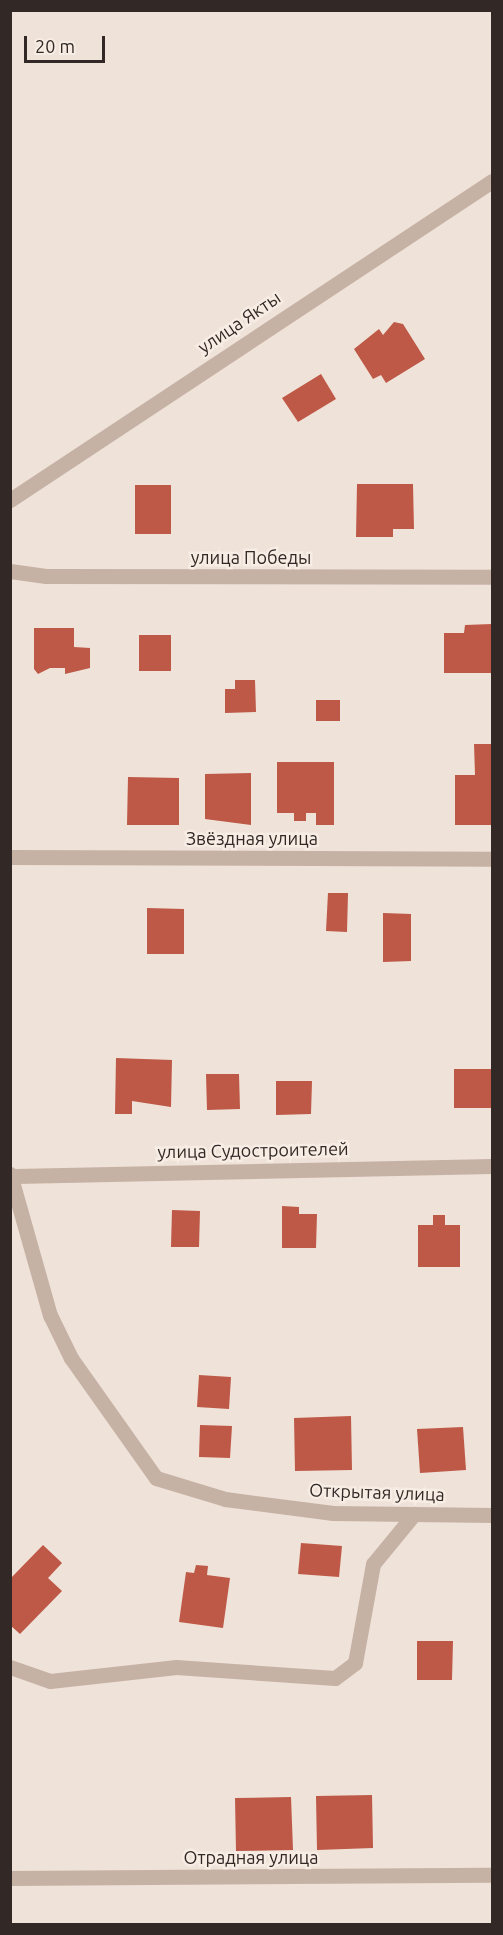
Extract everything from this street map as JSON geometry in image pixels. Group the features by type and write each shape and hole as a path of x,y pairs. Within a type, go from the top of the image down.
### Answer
{"street":[{"name":"улица Якты","path":"10,500 492,181"},
{"name":"улица Победы","path":"10,572 58,576 492,578"},
{"name":"Звёздная улица","path":"10,857 492,859"},
{"name":"улица Судостроителей","path":"13,1175 492,1166"},
{"name":"Открытая улица","path":"13,1175 50,1315 71,1358 156,1478 225,1499 333,1513 492,1515"},
{"path":"10,1667 50,1681 176,1667 335,1678 355,1663 373,1564 414,1514"},
{"name":"Отрадная улица","path":"10,1878 492,1875"}],"building":[{"path":"394,322 403,324 425,359 386,383 381,375 373,379 354,349 379,329 383,335"},
{"path":"321,374 336,399 298,422 282,398"},
{"path":"357,484 413,484 414,529 393,529 393,537 356,537"},
{"path":"135,485 171,485 171,534 135,534"},
{"path":"492,624 492,673 444,673 444,633 464,633 465,625"},
{"path":"34,628 74,628 74,647 90,648 90,668 65,674 65,668 50,668 38,674 34,669"},
{"path":"139,635 171,635 171,671 139,671"},
{"path":"235,680 255,680 256,712 225,713 225,689 235,689"},
{"path":"316,700 340,700 340,721 316,721"},
{"path":"474,744 492,744 492,825 455,825 455,775 475,775"},
{"path":"277,762 334,762 334,825 316,825 316,813 306,813 306,821 294,821 294,813 277,813"},
{"path":"251,773 251,825 205,819 205,774"},
{"path":"128,777 179,778 179,825 127,825"},
{"path":"328,893 348,893 347,932 326,931"},
{"path":"147,908 184,909 184,954 147,954"},
{"path":"383,913 411,914 411,961 383,962"},
{"path":"116,1058 172,1060 171,1107 132,1101 132,1114 115,1114"},
{"path":"454,1069 492,1069 492,1108 454,1108"},
{"path":"206,1074 239,1074 240,1109 207,1110"},
{"path":"276,1081 312,1081 311,1114 276,1115"},
{"path":"282,1206 299,1207 299,1214 317,1214 316,1248 282,1248"},
{"path":"172,1210 200,1211 199,1247 171,1247"},
{"path":"433,1215 445,1215 445,1225 460,1225 460,1267 418,1267 418,1225 433,1225"},
{"path":"199,1375 231,1377 229,1409 197,1407"},
{"path":"351,1416 352,1470 295,1471 294,1418"},
{"path":"200,1425 232,1426 230,1458 199,1457"},
{"path":"463,1427 466,1470 420,1473 417,1429"},
{"path":"301,1543 342,1546 339,1577 298,1574"},
{"path":"43,1545 62,1563 48,1578 62,1591 20,1634 10,1625 10,1579"},
{"path":"196,1565 208,1566 207,1575 230,1578 223,1628 179,1622 186,1572 194,1573"},
{"path":"417,1641 453,1641 452,1680 417,1680"},
{"path":"372,1795 373,1848 317,1850 316,1796"},
{"path":"291,1797 293,1850 236,1851 235,1798"}]}
